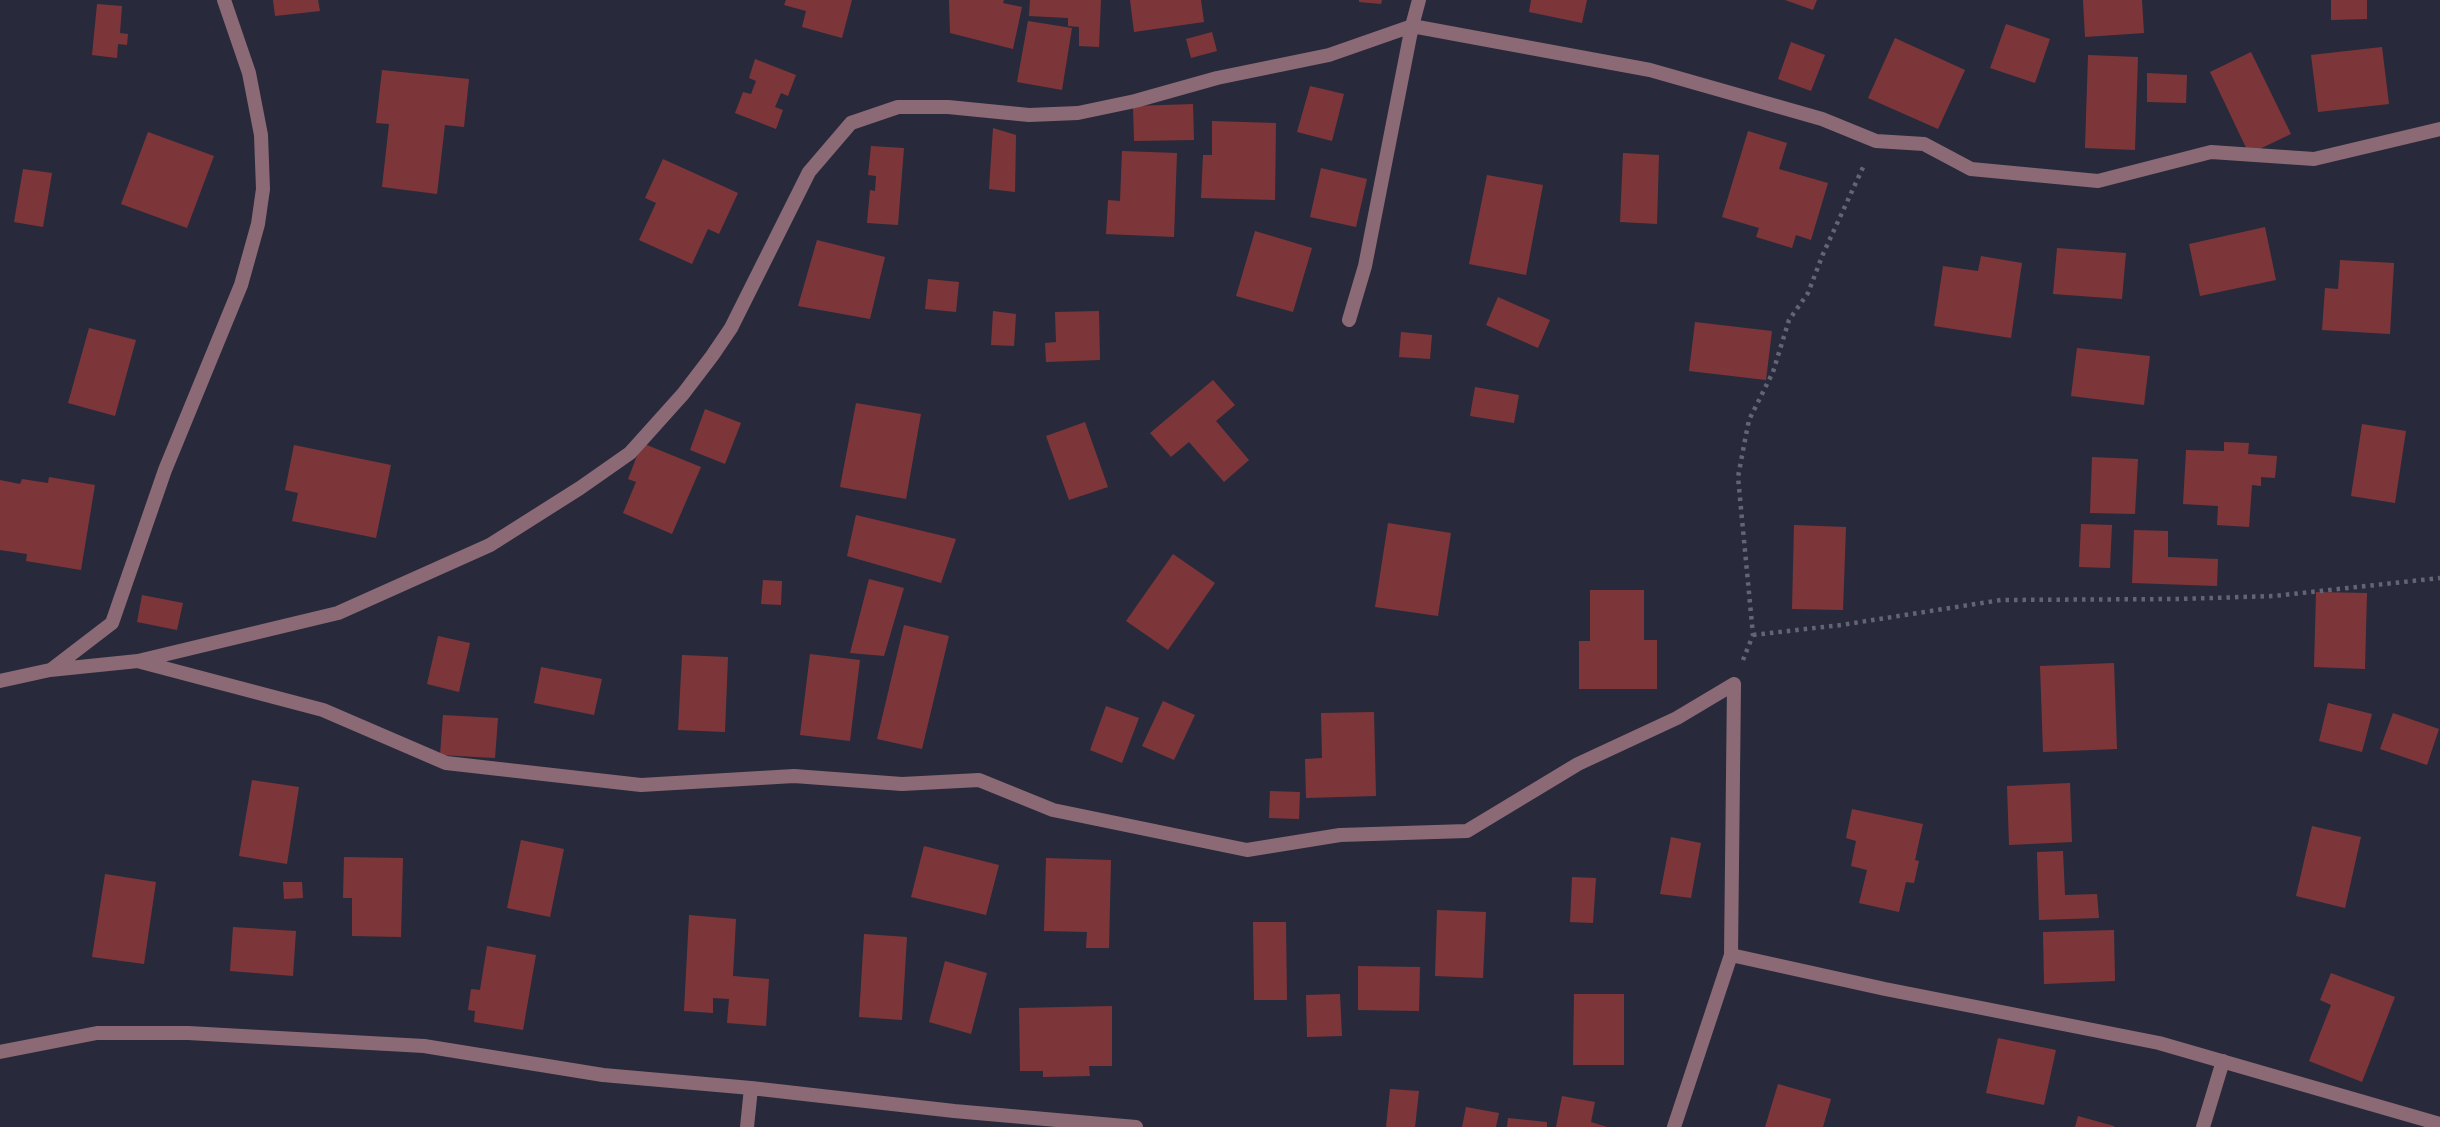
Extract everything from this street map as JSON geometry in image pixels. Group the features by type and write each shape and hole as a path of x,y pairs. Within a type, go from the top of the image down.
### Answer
{"street":[{"path":"50,670 112,623 165,470 241,285 258,224 262,189 261,135 249,73 224,0"},
{"path":"1349,320 1365,266 1419,0"},
{"path":"0,681 50,670 138,661 338,613 490,545 580,488 630,453 683,394 731,328 809,172 851,123 898,107 948,107 1029,115 1077,113 1135,101 1217,78 1329,55 1412,26 1650,70 1822,120 1876,141 1924,144 1971,169 2098,181 2211,152 2314,159 2440,129"},
{"path":"138,661 323,710 446,763 640,785 794,776 902,785 979,780 1053,810 1247,850 1339,835 1467,831 1578,764 1677,718 1734,684"},
{"path":"1674,1127 1731,955 1734,684"},
{"path":"1731,955 1885,989 2159,1043 2440,1124"},
{"path":"0,1052 97,1033 188,1033 424,1046 603,1075 1136,1127"},
{"path":"2203,1127 2223,1061"},
{"path":"747,1127 751,1088"}],"path":[{"path":"1734,684 1753,635 1738,477 1749,420 1773,372 1789,320 1808,293 1823,254 1876,141"},
{"path":"1753,635 1841,625 2001,600 2274,596 2440,578"}],"building":[{"path":"273,0 318,0 320,11 275,16"},
{"path":"786,0 852,0 842,38 802,27 806,11 784,5"},
{"path":"949,0 1004,0 1003,3 1022,7 1013,49 950,33"},
{"path":"1030,0 1101,0 1099,47 1079,46 1079,27 1068,26 1068,18 1029,16"},
{"path":"1130,0 1201,0 1204,22 1134,32"},
{"path":"1359,0 1382,0 1381,4"},
{"path":"1531,0 1587,0 1582,23 1529,12"},
{"path":"1785,0 1817,0 1813,10"},
{"path":"2083,0 2142,0 2144,33 2085,37"},
{"path":"2331,0 2367,0 2367,19 2331,20"},
{"path":"97,4 122,6 120,33 128,34 127,45 118,44 117,58 92,55"},
{"path":"1028,21 1072,28 1062,90 1017,82"},
{"path":"2006,24 2050,39 2035,83 1990,68"},
{"path":"1212,32 1217,51 1191,58 1186,39"},
{"path":"1895,38 1965,70 1938,129 1868,98"},
{"path":"1791,42 1825,55 1811,91 1778,79"},
{"path":"2382,47 2389,104 2318,112 2311,55"},
{"path":"2251,52 2291,134 2249,154 2210,72"},
{"path":"2088,55 2138,57 2135,150 2085,148"},
{"path":"755,59 796,75 788,96 781,93 775,107 783,110 776,129 735,113 743,92 751,94 756,81 749,78"},
{"path":"382,70 469,79 464,127 445,125 437,194 382,187 389,124 376,123"},
{"path":"2147,73 2187,75 2186,103 2147,102"},
{"path":"1310,86 1344,94 1332,141 1297,132"},
{"path":"1193,104 1194,140 1134,141 1133,106"},
{"path":"1212,121 1276,123 1275,200 1201,198 1203,155 1212,155"},
{"path":"993,128 1016,135 1015,192 989,189"},
{"path":"1748,131 1787,143 1779,169 1828,183 1811,240 1796,235 1792,248 1756,237 1759,228 1722,217"},
{"path":"148,132 214,156 187,228 121,204"},
{"path":"871,146 904,148 898,225 867,223 870,190 875,191 876,176 868,175"},
{"path":"1122,151 1177,153 1174,237 1106,234 1108,200 1120,201"},
{"path":"1623,153 1659,155 1657,224 1620,222"},
{"path":"663,159 738,193 719,234 708,229 692,264 639,240 656,203 645,198"},
{"path":"1321,168 1367,179 1356,227 1310,217"},
{"path":"23,169 52,173 43,227 14,222"},
{"path":"1487,175 1543,185 1526,275 1469,264"},
{"path":"2265,227 2276,280 2200,296 2189,244"},
{"path":"1255,231 1312,248 1293,312 1236,296"},
{"path":"817,240 885,257 870,319 798,306"},
{"path":"2057,248 2126,253 2122,299 2053,294"},
{"path":"1981,256 2022,263 2011,338 1934,326 1943,266 1978,271"},
{"path":"2340,260 2394,263 2390,334 2322,330 2325,288 2338,289"},
{"path":"928,279 959,282 956,312 925,309"},
{"path":"1498,297 1550,320 1538,348 1486,325"},
{"path":"993,311 1016,314 1014,346 991,345"},
{"path":"1099,311 1100,360 1046,362 1045,343 1056,342 1055,312"},
{"path":"1695,322 1772,331 1766,380 1689,371"},
{"path":"89,328 136,340 115,416 68,403"},
{"path":"1401,332 1432,335 1430,359 1399,357"},
{"path":"2077,348 2150,356 2144,405 2071,396"},
{"path":"1213,380 1235,405 1216,421 1249,460 1224,482 1189,442 1171,457 1150,433"},
{"path":"1475,387 1519,395 1514,423 1470,416"},
{"path":"856,403 921,414 906,499 840,487"},
{"path":"705,409 741,423 725,464 690,450"},
{"path":"1085,422 1108,487 1069,500 1046,436"},
{"path":"2362,424 2406,431 2395,503 2351,496"},
{"path":"2224,442 2249,443 2248,454 2277,456 2275,478 2261,477 2261,486 2252,485 2249,527 2217,525 2218,506 2183,504 2186,450 2224,451"},
{"path":"642,443 701,467 672,534 623,513 636,482 628,479"},
{"path":"294,445 391,465 376,538 292,521 298,493 285,490"},
{"path":"2092,457 2138,459 2135,514 2090,513"},
{"path":"49,477 95,485 81,570 26,561 27,554 0,550 0,480 20,484 22,479 48,483"},
{"path":"856,515 956,539 941,583 847,556"},
{"path":"1388,523 1451,533 1438,616 1375,607"},
{"path":"2081,524 2112,525 2110,568 2079,567"},
{"path":"1794,525 1846,527 1843,610 1792,609"},
{"path":"2134,530 2168,531 2168,557 2218,559 2217,586 2132,583"},
{"path":"1173,554 1215,583 1168,650 1126,621"},
{"path":"869,579 904,588 884,656 850,653"},
{"path":"763,580 782,581 781,605 761,604"},
{"path":"1590,590 1644,590 1644,640 1657,640 1657,689 1579,689 1579,641 1590,641"},
{"path":"2316,592 2367,593 2365,669 2314,667"},
{"path":"142,595 183,603 177,630 137,622"},
{"path":"904,625 949,636 922,749 877,739"},
{"path":"438,636 470,643 459,692 427,684"},
{"path":"810,654 860,660 850,741 800,735"},
{"path":"682,655 728,657 725,732 678,730"},
{"path":"2114,663 2117,749 2043,752 2040,666"},
{"path":"541,667 602,679 594,715 534,703"},
{"path":"1163,701 1195,715 1174,760 1142,746"},
{"path":"2328,703 2372,714 2362,752 2319,741"},
{"path":"1106,706 1139,718 1122,763 1090,750"},
{"path":"1374,712 1376,796 1306,798 1305,759 1322,758 1321,713"},
{"path":"2393,713 2439,729 2427,765 2380,749"},
{"path":"443,715 498,718 495,758 440,755"},
{"path":"252,780 299,787 287,864 239,856"},
{"path":"2070,783 2072,842 2009,845 2007,786"},
{"path":"1270,791 1300,792 1299,819 1269,818"},
{"path":"1852,809 1923,824 1915,860 1919,861 1914,883 1906,882 1899,912 1859,903 1867,870 1851,866 1856,841 1846,838"},
{"path":"2312,826 2361,837 2345,908 2296,896"},
{"path":"1671,837 1701,843 1691,898 1660,894"},
{"path":"521,840 564,849 550,917 507,908"},
{"path":"924,846 999,865 986,915 911,897"},
{"path":"2063,851 2065,895 2097,894 2099,918 2039,920 2037,852"},
{"path":"344,857 403,858 401,937 352,936 352,898 343,898"},
{"path":"1046,858 1111,860 1109,948 1086,948 1087,932 1044,931"},
{"path":"105,874 156,882 144,964 92,957"},
{"path":"1572,877 1596,878 1593,923 1570,922"},
{"path":"283,882 302,882 303,898 284,899"},
{"path":"1437,910 1486,912 1483,978 1435,976"},
{"path":"689,915 736,919 733,976 769,979 766,1026 727,1023 729,999 713,998 713,1013 684,1011"},
{"path":"1253,922 1286,922 1287,1000 1254,1000"},
{"path":"233,927 296,931 293,976 230,971"},
{"path":"2114,930 2115,981 2044,984 2043,932"},
{"path":"864,934 907,937 902,1020 859,1017"},
{"path":"487,946 536,955 523,1030 474,1022 475,1011 468,1010 471,989 480,990"},
{"path":"945,961 987,973 971,1034 929,1022"},
{"path":"1358,966 1420,967 1419,1011 1358,1010"},
{"path":"2331,973 2395,997 2362,1082 2309,1061 2331,1005 2320,1000"},
{"path":"1340,994 1342,1036 1307,1037 1306,995"},
{"path":"1574,994 1624,994 1624,1065 1573,1065"},
{"path":"1112,1006 1112,1066 1089,1066 1090,1076 1043,1077 1043,1071 1020,1071 1019,1008"},
{"path":"1998,1038 2056,1050 2044,1105 1986,1093"},
{"path":"1778,1084 1831,1099 1823,1127 1765,1127"},
{"path":"1390,1089 1419,1091 1415,1127 1386,1127"},
{"path":"1562,1096 1595,1102 1591,1122 1607,1127 1556,1127"},
{"path":"1466,1107 1499,1113 1496,1127 1462,1127"},
{"path":"2078,1116 2114,1126 2114,1127 2075,1127"},
{"path":"1508,1118 1547,1122 1547,1127 1507,1127"}]}
